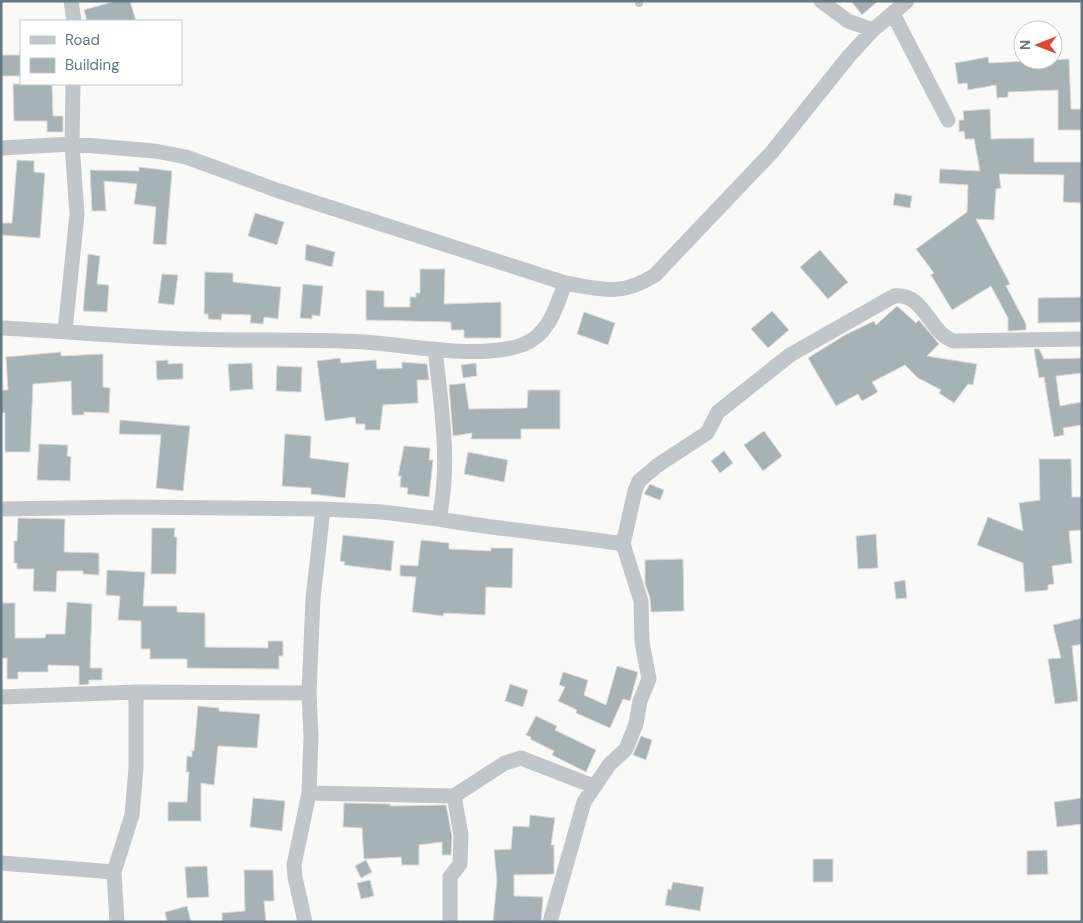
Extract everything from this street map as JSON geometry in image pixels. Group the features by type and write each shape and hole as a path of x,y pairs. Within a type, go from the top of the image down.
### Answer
{"street":[{"path":"71,1 74,20"},
{"path":"820,1 848,22 873,30"},
{"path":"1,148 72,144 154,150 186,157 279,191 565,283 614,291 637,286 655,275 772,152 849,56 873,30 907,1"},
{"path":"893,14 948,120"},
{"path":"65,330 77,214 72,144 73,85"},
{"path":"1,328 65,330 113,337 363,342 482,352 506,350 539,336 552,318 565,283"},
{"path":"550,922 584,802 593,786 626,749 636,724 640,701 649,679 642,642 641,601 623,544 634,491 639,482 658,465 707,433 718,412 790,355 894,296 906,297 915,302 943,335 954,341 1082,339"},
{"path":"435,349 444,425 444,494 439,519"},
{"path":"1,510 127,507 323,509 382,512 439,519 482,527 623,544"},
{"path":"305,922 294,865 309,793 311,737 309,693 313,599 323,509"},
{"path":"1,697 136,692 309,693"},
{"path":"117,922 114,872 132,815 136,768 136,692"},
{"path":"309,793 454,796 505,763 521,758 593,786"},
{"path":"450,922 450,877 460,864 461,835 454,796"},
{"path":"1,863 114,872"}],"building":[{"path":"115,1 130,1 136,20 87,20 84,10"},
{"path":"851,1 878,1 862,15"},
{"path":"1,55 20,55 20,76 1,76"},
{"path":"988,57 989,63 1013,62 1013,70 1063,70 1063,59 1069,59 1071,109 1082,109 1082,130 1058,130 1058,90 1008,92 1008,97 997,98 996,85 968,90 967,83 958,84 955,63"},
{"path":"13,84 52,85 53,116 63,116 63,132 47,132 47,121 14,121"},
{"path":"990,109 991,139 1034,138 1034,162 1082,162 1082,203 1063,202 1064,175 999,174 1001,188 996,189 994,220 976,219 1010,284 1006,286 1026,324 1026,330 1008,331 1008,318 991,286 952,310 931,275 934,273 916,249 967,212 968,185 939,183 940,169 980,171 974,139 965,139 964,131 959,132 959,120 964,120 963,111"},
{"path":"17,160 34,161 34,172 45,173 40,238 1,235 1,223 12,223"},
{"path":"139,167 172,171 166,245 153,244 156,207 134,204 137,184 104,181 106,211 92,211 90,170 139,171"},
{"path":"895,193 912,196 910,208 893,205"},
{"path":"255,213 284,222 277,245 248,236"},
{"path":"306,244 335,252 332,267 305,260"},
{"path":"820,250 848,282 828,299 800,267"},
{"path":"88,254 100,256 97,284 109,285 107,312 83,311"},
{"path":"420,269 445,269 444,304 501,302 501,338 464,338 464,330 451,330 451,322 366,320 366,290 384,291 384,307 410,307 410,297 416,297 416,293 420,293"},
{"path":"205,272 233,273 233,282 281,287 278,319 264,317 263,324 250,323 251,315 222,314 221,320 208,319 208,314 204,314"},
{"path":"162,274 178,275 174,305 158,303"},
{"path":"303,284 323,286 320,316 312,315 312,319 300,318"},
{"path":"1082,297 1082,322 1038,323 1038,298"},
{"path":"897,306 916,323 919,320 939,344 927,356 977,364 973,385 968,384 954,403 939,393 941,390 918,378 905,365 872,382 878,392 862,401 858,394 836,406 808,358 845,335 874,321 876,325"},
{"path":"772,311 789,330 768,348 751,329"},
{"path":"584,312 615,323 608,345 577,334"},
{"path":"1034,349 1039,349 1044,359 1082,358 1082,373 1056,376 1060,406 1082,402 1082,425 1063,428 1064,435 1054,437 1044,377 1039,378"},
{"path":"61,352 61,356 103,354 103,387 110,388 109,413 84,412 84,415 72,415 71,381 33,384 30,452 5,452 5,413 1,413 1,390 8,390 6,357"},
{"path":"340,358 341,363 376,360 377,369 402,368 402,362 427,364 429,380 417,380 418,403 383,405 380,430 365,430 365,424 356,424 355,417 325,421 317,361"},
{"path":"168,360 168,364 183,363 183,379 157,380 156,361"},
{"path":"252,363 253,389 230,391 228,364"},
{"path":"476,363 477,376 463,378 461,365"},
{"path":"277,366 302,367 301,392 276,391"},
{"path":"465,383 469,409 527,408 528,390 560,390 560,429 521,429 521,439 471,439 472,433 453,436 449,385"},
{"path":"120,420 190,426 183,491 156,488 161,435 119,434"},
{"path":"764,431 782,456 763,471 744,445"},
{"path":"285,434 311,436 310,458 349,463 345,498 311,494 311,488 282,486"},
{"path":"39,444 68,445 67,456 71,457 70,481 37,480"},
{"path":"404,446 430,448 429,460 433,460 429,497 407,494 408,488 400,487 401,476 398,476"},
{"path":"724,451 733,463 720,473 711,461"},
{"path":"468,452 508,460 504,482 464,474"},
{"path":"1039,459 1071,459 1072,497 1082,497 1082,530 1069,531 1072,563 1052,566 1054,584 1048,585 1048,590 1025,592 1023,563 977,545 988,517 1023,531 1019,503 1040,500"},
{"path":"650,484 664,490 660,500 644,494"},
{"path":"18,518 65,519 64,552 99,553 99,575 83,574 83,571 57,571 56,592 33,591 34,569 17,569 17,563 14,563 14,541 17,541"},
{"path":"152,528 175,528 174,537 177,537 176,574 151,574"},
{"path":"876,534 878,568 858,569 856,536"},
{"path":"343,535 394,541 391,571 344,565 345,562 340,561"},
{"path":"421,540 449,543 449,549 491,551 491,548 513,548 512,588 486,587 485,615 444,613 443,616 412,612 416,577 400,576 400,565 418,566"},
{"path":"683,559 684,611 651,612 650,598 645,584 645,560"},
{"path":"107,570 145,572 143,606 177,606 177,612 205,613 205,647 268,648 268,641 283,641 283,656 279,656 279,669 187,668 187,659 150,659 150,649 141,649 141,621 118,620 120,596 106,595"},
{"path":"905,580 907,598 896,599 894,582"},
{"path":"67,602 92,604 90,668 102,668 102,680 89,680 89,684 79,685 79,666 48,665 48,672 18,672 18,679 7,679 7,658 1,658 1,603 15,603 15,638 45,638 46,634 65,634"},
{"path":"1082,618 1082,644 1072,646 1078,701 1055,704 1048,659 1061,658 1053,625"},
{"path":"617,666 638,672 630,701 623,699 610,728 576,713 577,710 558,701 565,687 559,685 563,672 588,680 584,695 606,705"},
{"path":"510,684 528,690 523,707 505,701"},
{"path":"198,706 219,708 219,711 260,714 257,748 218,746 214,785 201,783 201,821 168,821 168,802 187,802 189,772 186,772 187,756 192,757 192,750 194,751"},
{"path":"536,716 557,726 555,730 596,750 586,772 552,755 554,751 526,735"},
{"path":"641,736 652,740 646,760 633,755"},
{"path":"253,798 285,801 282,831 250,827"},
{"path":"1082,798 1082,824 1057,827 1054,802"},
{"path":"344,803 390,804 390,806 446,805 452,836 451,855 442,855 442,842 419,845 419,865 402,865 401,857 364,859 362,828 343,827"},
{"path":"530,815 555,818 551,845 554,845 554,874 514,875 514,896 543,897 541,922 493,921 497,881 494,850 511,849 513,826 529,827"},
{"path":"1047,850 1048,874 1027,875 1027,851"},
{"path":"813,859 833,859 833,882 813,882"},
{"path":"366,860 372,872 361,878 355,866"},
{"path":"207,866 209,897 187,898 185,867"},
{"path":"244,870 273,870 274,901 264,901 266,922 222,922 222,913 245,911"},
{"path":"370,880 374,896 361,899 357,883"},
{"path":"673,882 704,887 700,911 665,905 668,889 671,890"},
{"path":"187,906 191,922 167,922 165,912"}]}
